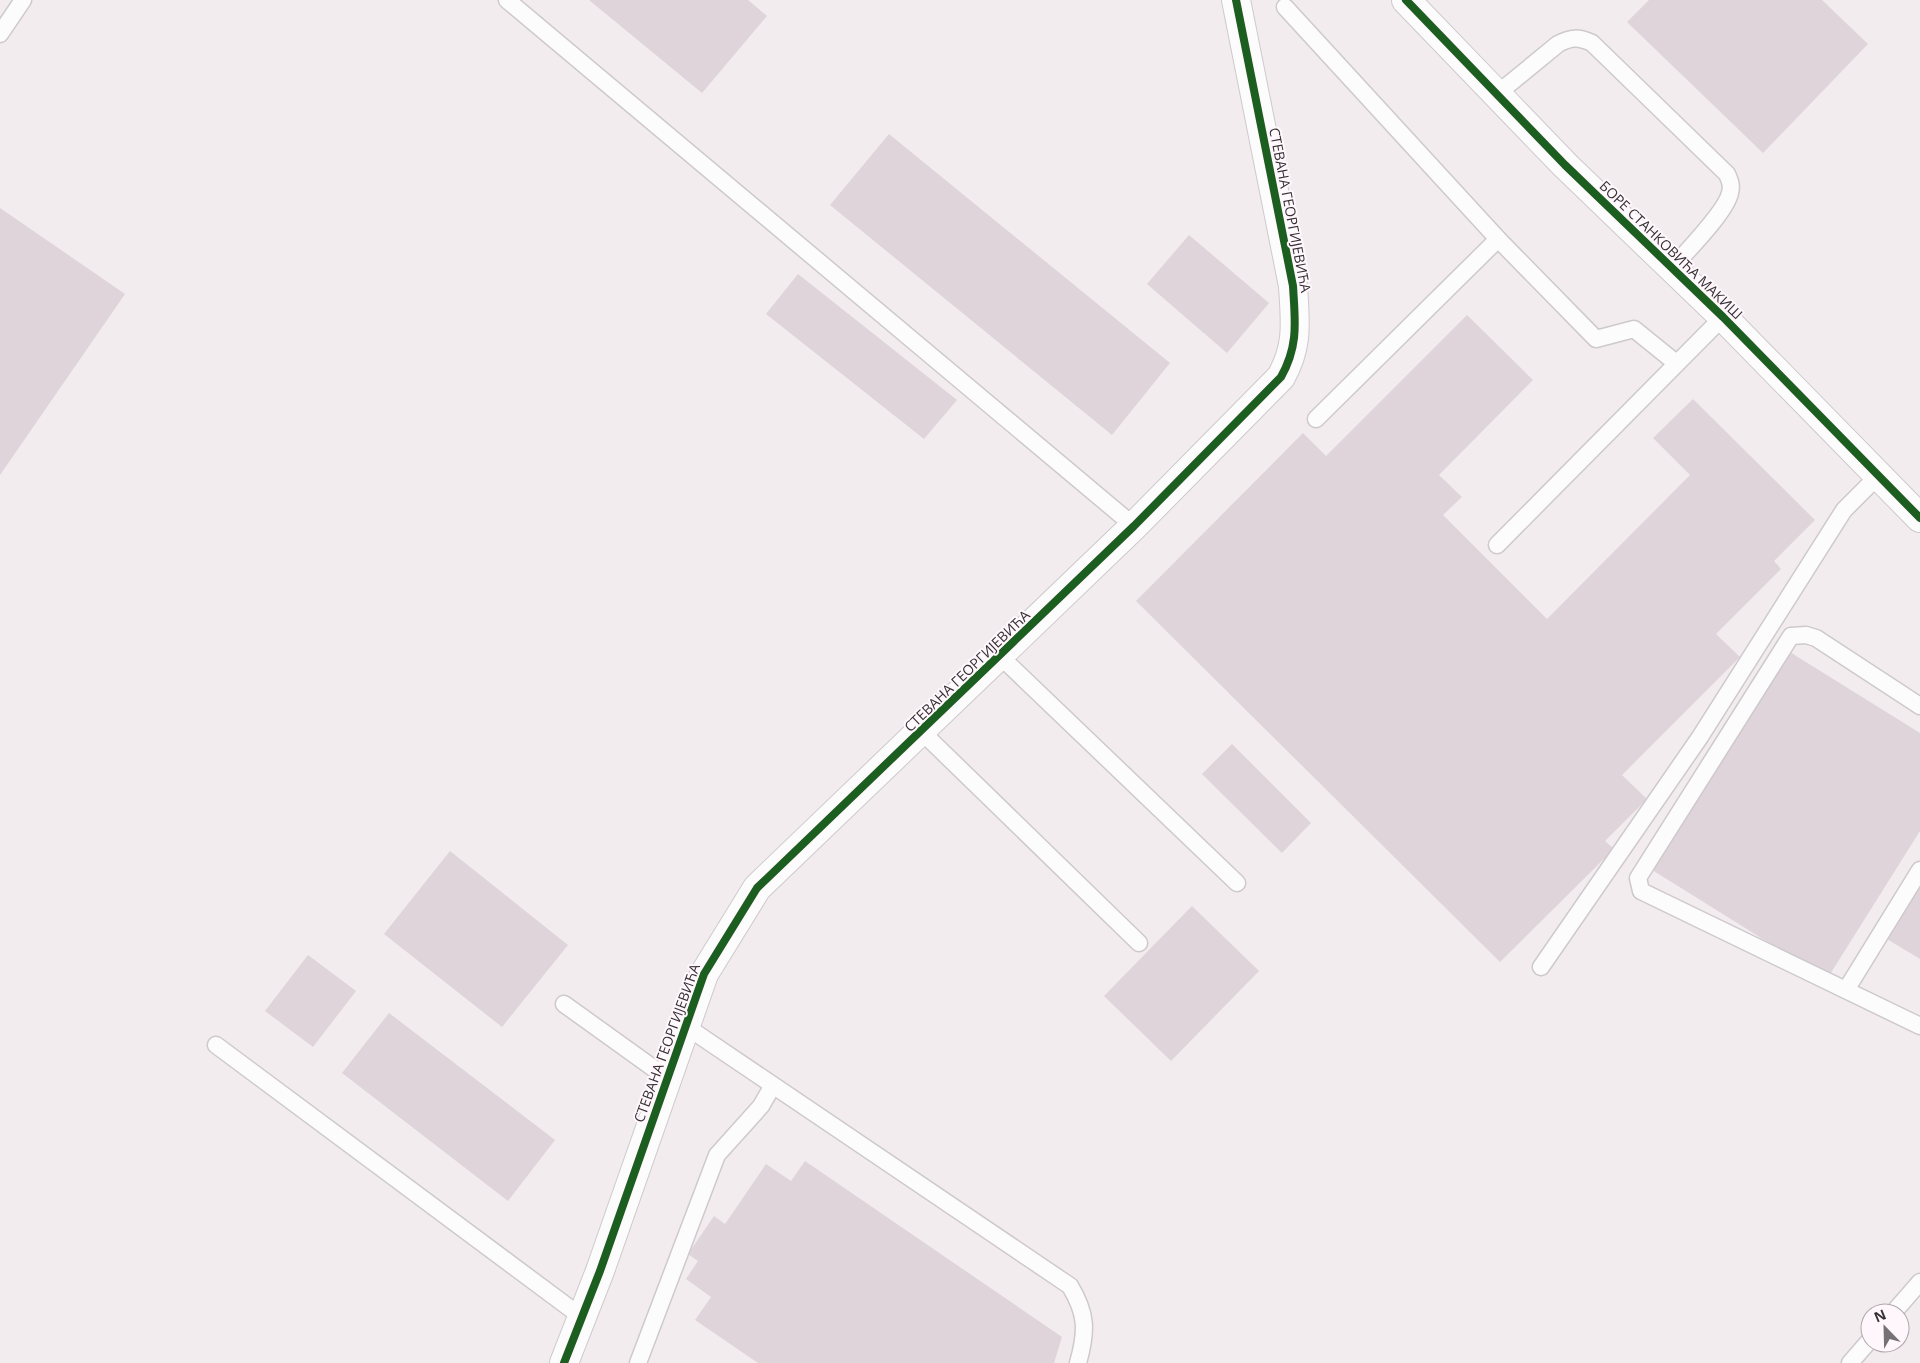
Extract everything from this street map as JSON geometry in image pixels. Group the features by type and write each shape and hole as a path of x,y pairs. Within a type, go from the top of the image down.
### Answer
{"street":[{"name":"СТЕВАНА ГЕОРГИЈЕВИЋА","path":"564,1363 687,1027 704,974 758,888 1134,526 1281,377 1294,348 1296,332 1293,286 1236,0"},
{"name":"БОРЕ СТАНКОВИЋА МАКИШ","path":"1406,0 1565,166 1722,316 1920,518"}],"lane":[{"path":"0,34 24,0"},
{"path":"507,0 1134,526"},
{"path":"1285,7 1498,239 1596,340 1634,330 1676,363"},
{"path":"1497,94 1558,44 1567,39 1579,37 1592,43 1726,174 1731,184 1730,195 1722,209 1672,268"},
{"path":"1316,419 1498,239"},
{"path":"1497,545 1722,316"},
{"path":"1541,967 1700,737 1844,510 1879,475"},
{"path":"1920,706 1816,638 1806,635 1791,636 1638,878 1641,891 1920,1026"},
{"path":"1000,656 1238,883"},
{"path":"922,732 1139,943"},
{"path":"1846,990 1920,870"},
{"path":"564,1004 667,1078"},
{"path":"687,1027 772,1087 1070,1286 1080,1303 1085,1325 1078,1363"},
{"path":"216,1045 582,1318"},
{"path":"638,1363 717,1155 761,1106 772,1087"},
{"path":"1902,1303 1920,1282"},
{"path":"1850,1363 1860,1352"}],"building":[{"path":"589,0 748,0 767,16 702,93"},
{"path":"1649,0 1822,0 1868,44 1763,153 1627,22"},
{"path":"889,134 1170,363 1112,435 830,205"},
{"path":"0,208 125,294 0,475"},
{"path":"1189,235 1269,303 1227,353 1147,284"},
{"path":"798,274 957,400 924,439 766,314"},
{"path":"1467,315 1533,380 1439,475 1462,497 1443,515 1547,619 1690,475 1653,438 1693,399 1815,520 1774,561 1781,569 1716,634 1740,657 1622,775 1647,799 1605,841 1614,849 1500,962 1136,601 1303,433 1326,456"},
{"path":"1785,649 1920,733 1920,831 1827,979 1649,868"},
{"path":"1232,744 1311,823 1282,853 1202,774"},
{"path":"450,851 568,945 502,1027 384,934"},
{"path":"1920,884 1920,959 1887,939"},
{"path":"1192,906 1259,971 1171,1061 1104,996"},
{"path":"308,955 356,991 313,1047 265,1011"},
{"path":"389,1013 555,1140 508,1201 342,1073"},
{"path":"805,1161 1062,1337 1054,1363 758,1363 695,1320 711,1297 686,1279 698,1261 688,1254 714,1216 725,1224 766,1164 791,1181"}],"cycle path":[{"path":"564,1363 600,1271 704,974 757,888 1134,526 1281,377 1287,365 1295,333 1293,286 1236,0"},
{"path":"1406,0 1565,165 1723,317 1920,518"}]}
